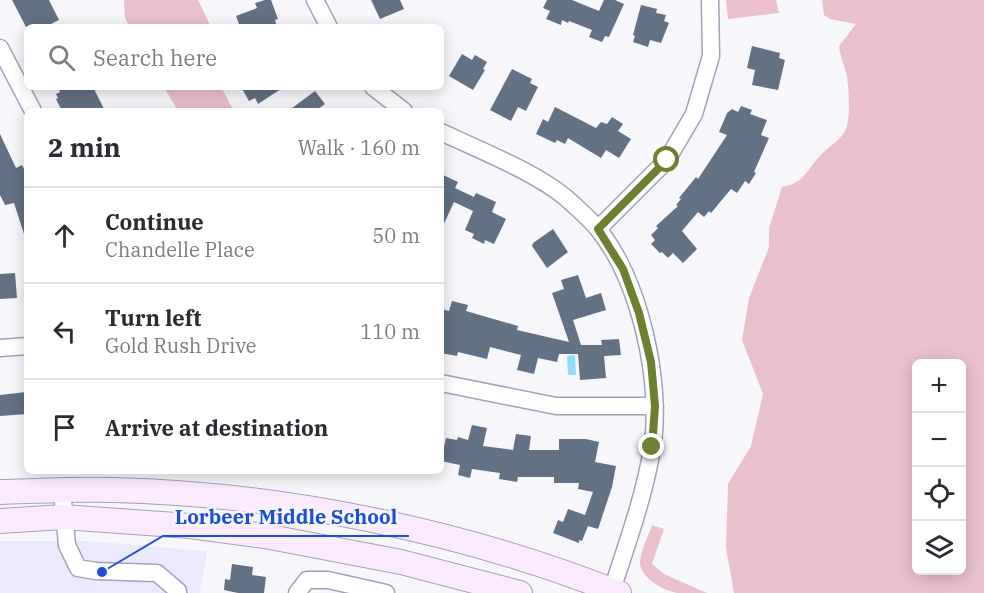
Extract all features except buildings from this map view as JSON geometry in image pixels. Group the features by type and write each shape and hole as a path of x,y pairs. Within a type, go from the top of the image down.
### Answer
{"main road":[{"path":"0,492 114,490 219,496 351,516 462,541 614,592"},
{"path":"0,521 63,517 190,526 265,536 401,562 520,593"}],"street":[{"path":"315,0 327,24"},
{"path":"598,229 667,160 694,114 711,56 710,0"},
{"path":"0,48 31,108"},
{"path":"377,90 401,108"},
{"path":"444,133 521,170 564,196 598,229 623,269 639,313 651,362 655,406 652,447 614,592"},
{"path":"0,348 24,346"},
{"path":"444,384 556,406 655,406"},
{"path":"62,490 67,545 78,568 96,571 157,573 178,593"},
{"path":"297,593 307,580 327,580 386,593"}],"shaded area":[{"path":"124,0 198,0 210,24 128,24 125,18"},
{"path":"726,0 776,0 779,13 728,19"},
{"path":"822,0 984,0 984,593 734,593 726,548 728,484 751,446 763,394 742,340 749,298 769,247 769,228 782,187 789,186 802,177 820,155 841,137 848,122 848,83 839,46 856,24 830,19 824,15"},
{"path":"166,90 223,90 232,108 176,108"},
{"path":"652,525 664,529 652,564 664,574 707,593 672,592 648,578 640,562"},
{"path":"0,541 87,541 207,551 200,593 0,593"}],"water":[{"path":"575,355 576,375 568,375 567,356"}],"place":[{"name":"Lorbeer Middle School","path":"102,572"}],"route":[{"path":"652,447 655,406 651,362 639,313 623,269 598,229 667,160"}]}
